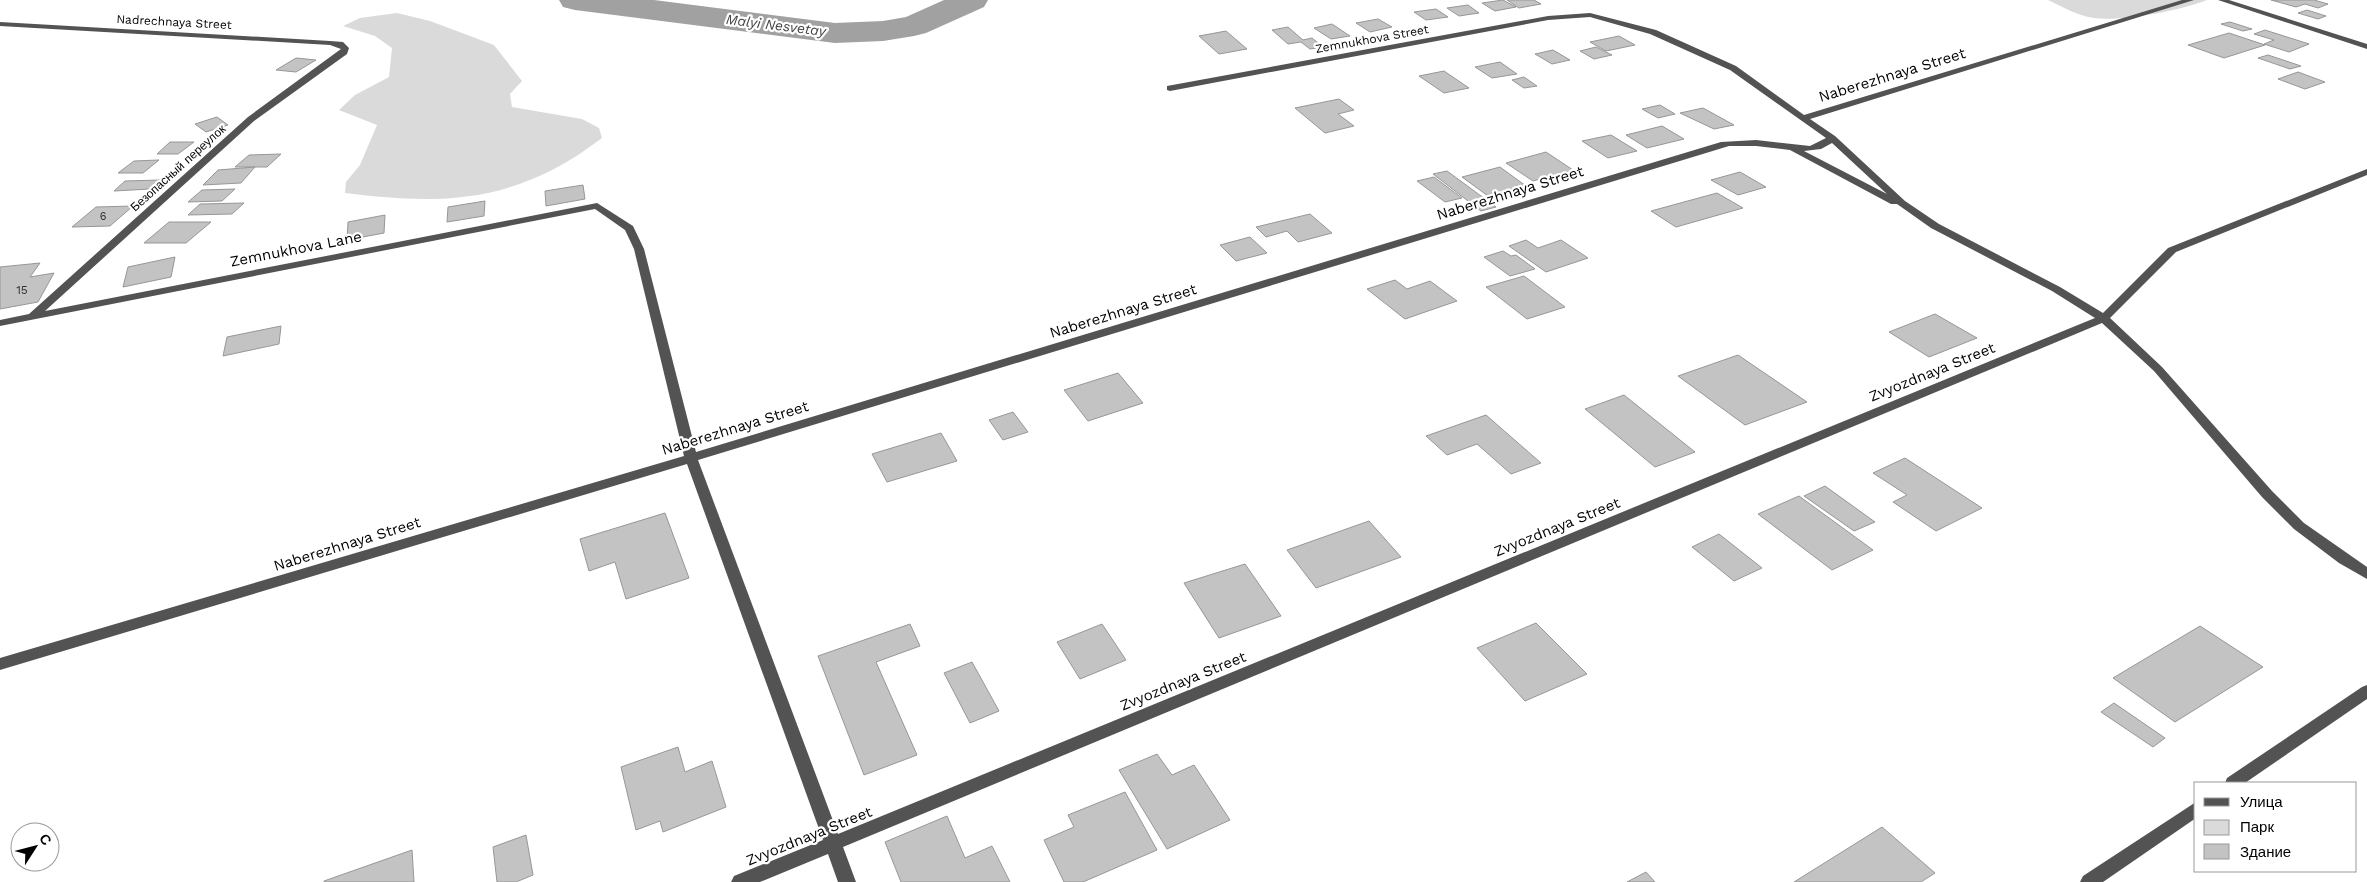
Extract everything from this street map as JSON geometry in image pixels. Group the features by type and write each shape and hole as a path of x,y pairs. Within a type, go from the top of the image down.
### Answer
{"street":[{"name":"Naberezhnaya Street","path":"1803,118 2190,0"},
{"path":"2222,0 2367,47"},
{"name":"Zemnukhova Street","path":"1170,88 1578,15 1590,15 1630,24 1702,52 1733,68 1803,118"},
{"name":"Nadrechnaya Street","path":"0,24 330,42 340,44 345,48"},
{"name":"Безопасный переулок","path":"33,316 251,120 344,52 345,48"},
{"name":"Naberezhnaya Street","path":"0,664 691,458 1724,144 1768,144 1790,149 1814,147 1828,143 1832,138 1803,118"},
{"path":"1832,138 1902,203 1935,226"},
{"path":"1790,149 1846,175 1935,226 2056,289 2104,318 2158,369 2267,494 2299,526 2344,560 2367,574"},
{"name":"Zvyozdnaya Street","path":"740,882 2104,318 2172,250 2367,172"},
{"name":"Zemnukhova Lane","path":"0,323 597,206 629,228 639,249 691,458"},
{"path":"691,458 847,882"},
{"path":"2234,782 2367,691"},
{"path":"2090,882 2194,810"}],"green space":[{"path":"2048,0 2207,0 2183,8 2152,14 2106,19 2082,15"},
{"path":"397,13 430,21 494,45 522,81 510,94 512,107 582,119 599,128 602,138 571,159 541,175 511,187 480,194 449,198 416,199 345,193 346,182 360,165 377,125 339,110 355,95 389,77 392,48 375,36 343,26 360,18"}],"building":[{"path":"1503,0 1516,7 1495,11 1482,3"},
{"path":"1507,0 1534,0 1541,4 1519,8"},
{"path":"2271,0 2314,0 2328,4 2318,8 2305,4 2296,7"},
{"path":"1468,5 1479,13 1459,16 1447,8"},
{"path":"1436,9 1448,17 1426,20 1414,12"},
{"path":"2307,10 2326,16 2318,19 2298,13"},
{"path":"1378,19 1392,27 1370,32 1356,23"},
{"path":"2230,22 2252,29 2243,31 2221,24"},
{"path":"1332,24 1350,36 1331,39 1314,28"},
{"path":"1288,27 1303,40 1312,38 1323,47 1310,49 1301,42 1288,44 1272,30"},
{"path":"2265,30 2309,44 2289,52 2264,44 2274,40 2254,34"},
{"path":"1226,31 1247,49 1219,54 1199,36"},
{"path":"2229,33 2265,45 2224,58 2188,45"},
{"path":"1619,36 1635,45 1606,51 1590,42"},
{"path":"1596,47 1612,55 1594,59 1580,51"},
{"path":"1553,50 1570,60 1552,64 1535,54"},
{"path":"2268,55 2301,66 2290,69 2258,58"},
{"path":"296,58 316,60 296,72 276,70"},
{"path":"1500,62 1517,74 1492,78 1475,67"},
{"path":"1444,71 1469,88 1444,93 1419,76"},
{"path":"2298,72 2325,82 2305,89 2278,79"},
{"path":"1524,77 1537,86 1524,88 1512,80"},
{"path":"1339,99 1354,110 1338,114 1354,126 1325,133 1295,108"},
{"path":"1660,105 1675,114 1658,118 1642,109"},
{"path":"1703,108 1734,125 1714,129 1680,113"},
{"path":"217,117 228,125 206,132 195,124"},
{"path":"1662,126 1684,139 1647,148 1626,135"},
{"path":"1611,135 1637,151 1608,158 1582,141"},
{"path":"170,142 194,142 178,154 157,154"},
{"path":"1546,152 1573,170 1533,181 1506,163"},
{"path":"281,154 267,167 235,167 249,155"},
{"path":"159,160 143,173 118,173 134,161"},
{"path":"255,167 241,183 203,185 218,170"},
{"path":"1500,167 1526,186 1488,196 1462,177"},
{"path":"1447,171 1496,207 1481,211 1433,174"},
{"path":"1740,172 1766,187 1738,195 1711,180"},
{"path":"1434,177 1462,198 1445,202 1417,181"},
{"path":"160,180 150,189 114,191 125,181"},
{"path":"583,185 585,199 546,206 545,191"},
{"path":"235,189 222,201 188,202 202,190"},
{"path":"1717,193 1743,208 1676,227 1651,211"},
{"path":"485,201 484,216 447,222 448,207"},
{"path":"244,203 232,214 188,215 200,204"},
{"path":"133,206 110,226 72,227 96,207"},
{"path":"1310,214 1332,233 1298,242 1287,231 1266,237 1256,227"},
{"path":"385,215 384,233 347,240 348,222"},
{"path":"169,222 211,222 186,243 144,243"},
{"path":"1250,237 1267,253 1236,261 1220,245"},
{"path":"1526,240 1538,248 1561,240 1588,258 1546,272 1509,246"},
{"path":"1503,251 1511,256 1516,255 1535,269 1510,276 1484,257"},
{"path":"175,257 171,277 123,287 128,267"},
{"path":"40,263 30,277 54,273 38,302 0,309 0,267"},
{"path":"1524,276 1565,307 1527,319 1486,287"},
{"path":"1395,280 1407,289 1430,281 1457,301 1405,319 1367,289"},
{"path":"1935,314 1977,338 1929,357 1889,332"},
{"path":"281,326 279,344 223,356 227,337"},
{"path":"1738,355 1807,402 1745,425 1678,376"},
{"path":"1118,373 1143,403 1088,421 1064,390"},
{"path":"1624,395 1695,452 1655,467 1585,409"},
{"path":"1013,412 1028,432 1003,440 989,420"},
{"path":"1486,415 1541,463 1511,474 1477,444 1447,455 1426,436"},
{"path":"941,433 957,461 887,482 872,454"},
{"path":"1905,458 1982,508 1936,531 1893,502 1907,495 1873,473"},
{"path":"1825,486 1875,522 1854,531 1804,496"},
{"path":"1799,496 1873,550 1832,570 1758,514"},
{"path":"665,513 689,578 626,599 615,562 589,571 580,539"},
{"path":"1369,521 1401,557 1316,588 1287,550"},
{"path":"1719,534 1762,568 1734,581 1692,547"},
{"path":"1245,564 1281,616 1219,638 1184,583"},
{"path":"1536,623 1587,674 1525,701 1477,648"},
{"path":"910,624 920,646 876,662 917,755 864,775 818,656"},
{"path":"1102,624 1126,660 1080,679 1057,642"},
{"path":"2200,626 2263,667 2175,722 2113,678"},
{"path":"972,662 999,711 970,723 944,673"},
{"path":"2114,703 2165,738 2153,747 2101,712"},
{"path":"678,747 685,772 712,761 726,807 663,832 660,821 636,830 621,767"},
{"path":"1157,754 1172,775 1194,765 1230,820 1167,849 1119,770"},
{"path":"1125,792 1157,850 1083,882 1064,882 1044,840 1074,827 1068,815"},
{"path":"947,816 965,858 992,846 1010,882 901,882 885,842"},
{"path":"1882,827 1935,873 1921,882 1794,882"},
{"path":"526,835 533,875 516,882 497,882 493,847"},
{"path":"412,850 414,882 324,882 324,881"},
{"path":"1646,872 1655,882 1627,882"}],"waterway":[{"name":"Malyi Nesvetay","path":"575,0 835,33 883,31 914,26 972,0"}]}
